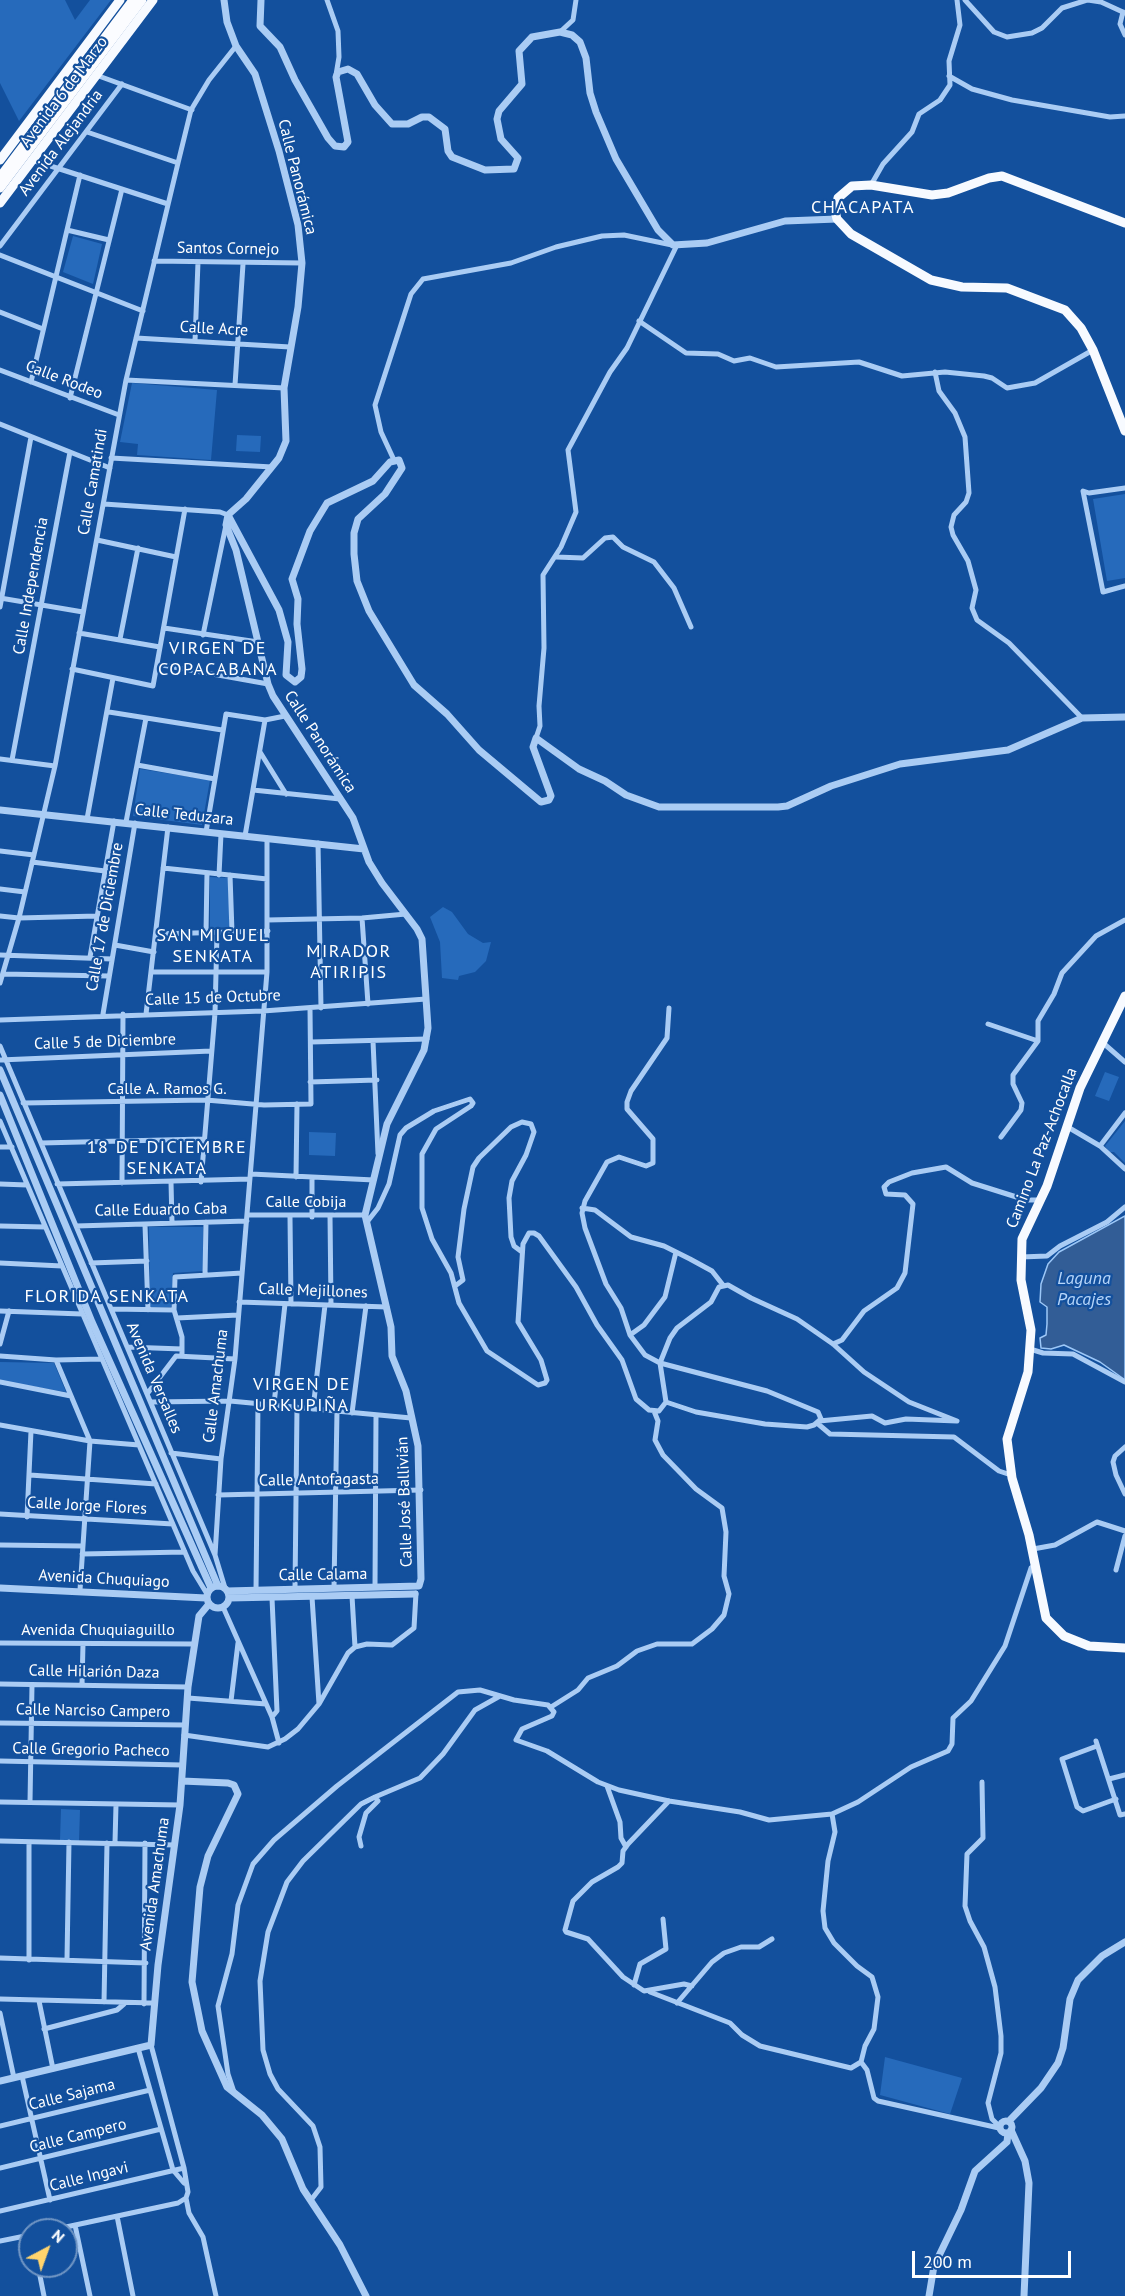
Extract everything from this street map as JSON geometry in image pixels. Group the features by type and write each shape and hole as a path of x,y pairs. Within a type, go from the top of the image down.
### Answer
{"highway":[{"name":"Avenida 6 de Marzo","path":"0,177 133,0"},
{"name":"Avenida 6 de Marzo","path":"0,188 142,0"}],"main road":[{"name":"Avenida 6 de Marzo","path":"0,160 120,0"},
{"name":"Avenida 6 de Marzo","path":"0,203 153,0"},
{"path":"1125,224 1002,176 989,178 948,193 932,195 871,185 852,186 838,198 835,211 837,219 851,234 931,280 962,287 1007,288 1065,310 1082,328 1125,431"},
{"name":"Camino La Paz-Achocalla","path":"1125,996 1101,1041 1066,1126 1040,1200 1026,1225 1020,1257 1021,1280 1031,1330 1030,1349 1025,1388 1012,1419 1007,1439 1011,1475 1037,1565 1046,1618 1064,1636 1089,1646 1125,1648"}],"street":[{"path":"224,0 227,22 236,46"},
{"path":"261,0 260,26 279,47 328,138 335,146 344,147 348,142 336,77 339,57 338,31 327,0"},
{"path":"560,32 573,20 576,0"},
{"path":"871,185 887,159 912,132 919,114 940,100 946,93 950,76 949,61 960,25 957,0"},
{"path":"965,0 994,32 1007,37 1032,33 1042,28 1062,8 1088,0 1111,3 1124,12 1120,24 1125,35"},
{"path":"336,77 338,72 348,69 357,74 375,105 392,124 408,124 422,117 429,117 445,129 448,151 452,157 485,170 507,171 514,169 518,158 501,139 497,119 499,111 522,84 519,51 532,37 560,32 572,35 579,42 586,58 590,93 616,159 658,230 675,245"},
{"name":"Calle Camatindi","path":"0,983 19,918 55,766 126,380 178,163 192,110 209,80 236,46"},
{"name":"Calle Panorámica","path":"228,515 272,467 286,441 284,388 298,307 302,263 297,225 279,151 255,74 236,46"},
{"path":"96,75 192,110"},
{"path":"950,76 972,89 1022,102 1110,117 1125,116"},
{"name":"Avenida Alejandria","path":"0,246 122,84"},
{"path":"87,132 178,163"},
{"path":"32,160 168,204"},
{"path":"31,382 80,175"},
{"path":"70,398 122,189"},
{"path":"675,245 627,348 610,372 568,450 576,512 556,557 543,575 542,588 544,648 539,706 540,726 533,747 550,796 546,802 535,798 479,750 447,714 414,685 373,620 357,581 354,533 358,519 385,494 402,468 401,463 394,460 381,432 375,405 411,294 423,279 511,263 602,236 624,235 675,245 707,243 785,221 837,219"},
{"path":"67,230 109,240"},
{"path":"0,255 143,311"},
{"name":"Santos Cornejo","path":"154,261 302,263"},
{"path":"195,341 198,262"},
{"path":"236,385 243,264"},
{"path":"0,312 43,328"},
{"path":"639,321 686,353 718,354 734,361 750,358 776,367 844,362 868,364 876,369 902,376 935,372 984,376 992,378 1007,388 1018,388 1035,383 1092,350"},
{"name":"Calle Acre","path":"136,338 290,347"},
{"name":"Calle Rodeo","path":"0,370 119,415"},
{"path":"935,372 939,391 955,413 966,436 969,493 966,502 954,515 951,527 968,561 976,590 972,608 977,620 1009,643 1082,718"},
{"path":"126,380 284,388"},
{"path":"0,424 110,468"},
{"path":"0,607 31,437"},
{"name":"Calle Independencia","path":"12,760 69,452"},
{"path":"111,458 272,467"},
{"path":"104,504 220,512 228,515 279,610 288,642 286,675 295,682 301,677 302,669 297,624 298,599 292,579 310,531 327,503 373,481 394,460"},
{"path":"1125,488 1089,493 1083,491 1103,592 1125,586"},
{"path":"72,669 153,686 185,509"},
{"path":"203,635 228,515"},
{"name":"Calle Panorámica","path":"226,525 236,549 268,684 285,716 359,829 364,849 382,883 422,939 427,1039 419,1062 390,1115 366,1218 391,1327 392,1356 406,1391 411,1418"},
{"path":"556,557 583,558 604,538 613,537 623,547 654,562 674,588 691,627"},
{"path":"97,540 176,557"},
{"path":"120,639 138,548"},
{"path":"1,598 83,612"},
{"path":"164,628 258,642"},
{"path":"79,633 160,647"},
{"path":"157,664 268,684"},
{"path":"87,819 109,712 113,678"},
{"path":"109,712 222,730"},
{"path":"206,832 226,714 266,720 285,716"},
{"path":"536,738 579,769 626,795 660,807 778,807 787,806 831,786 900,764 1008,750 1082,718 1102,715 1125,717"},
{"path":"126,822 146,718"},
{"path":"245,836 266,720"},
{"path":"260,752 286,794"},
{"path":"0,759 55,766"},
{"path":"137,765 215,779"},
{"path":"253,790 340,799"},
{"name":"Calle Teduzara","path":"0,810 364,849"},
{"path":"90,957 114,821"},
{"name":"Calle 17 de Diciembre","path":"103,1014 135,823"},
{"path":"146,1014 168,827"},
{"path":"219,874 220,834"},
{"name":"Calle Amachuma","path":"214,1555 221,1460 235,1359 267,972 267,838"},
{"path":"318,843 321,1008"},
{"path":"0,851 34,855"},
{"path":"32,862 105,871"},
{"path":"163,868 267,879"},
{"path":"206,933 207,873"},
{"path":"231,875 232,932"},
{"path":"0,889 25,892"},
{"path":"267,920 362,918 406,914"},
{"path":"0,916 19,918 97,916"},
{"path":"362,918 368,1004"},
{"path":"1001,1137 1021,1110 1022,1103 1013,1084 1013,1075 1038,1041 1038,1021 1062,973 1096,936 1125,920"},
{"path":"156,934 268,931"},
{"path":"201,1182 214,1013 217,933"},
{"path":"115,945 154,952"},
{"path":"0,955 112,959"},
{"path":"152,972 267,972"},
{"path":"3,974 109,976"},
{"name":"Calle 15 de Octubre","path":"0,1020 103,1014 263,1011 426,999"},
{"path":"310,1008 310,1082 377,1080"},
{"path":"669,1008 667,1038 631,1090 627,1102 627,1108 653,1139 653,1163 646,1166 619,1157 612,1158 602,1168 582,1208 588,1237 606,1284 621,1308 630,1335 645,1355 660,1363 788,1399 818,1412 821,1419 818,1422"},
{"path":"122,1183 123,1014"},
{"path":"988,1024 1038,1041"},
{"path":"310,1042 427,1039"},
{"path":"373,1041 377,1080 378,1168"},
{"path":"1101,1041 1125,1062"},
{"name":"Avenida Versalles","path":"0,1046 3,1059 41,1143 214,1555 216,1594"},
{"name":"Calle 5 de Diciembre","path":"3,1059 211,1051"},
{"name":"Avenida Versalles","path":"0,1070 216,1594"},
{"name":"Calle A. Ramos G.","path":"23,1103 206,1100 256,1104 311,1104 310,1082"},
{"name":"Avenida Versalles","path":"0,1095 92,1322 216,1594"},
{"path":"366,1218 378,1208 389,1184 400,1135 406,1128 434,1111 470,1099 473,1103 471,1106 436,1129 422,1154 420,1169 422,1208 427,1224 455,1286 459,1303 469,1324 487,1351 538,1384 545,1383 545,1369 518,1322 524,1239 529,1233 539,1236 576,1287 606,1338 617,1350 636,1400 654,1411 658,1421 655,1440 663,1455 696,1489 722,1508 726,1532 724,1576 729,1594 724,1615 712,1629 692,1644 657,1644 637,1651 617,1666 588,1678 578,1690 551,1707"},
{"path":"296,1177 297,1104"},
{"path":"1100,1146 1125,1113"},
{"path":"0,1120 185,1552 223,1607 272,1717 279,1743"},
{"path":"455,1286 463,1280 458,1257 464,1209 473,1167 511,1127 522,1122 531,1124 534,1132 512,1180 509,1198 511,1237 514,1246 522,1252"},
{"path":"1066,1126 1100,1146 1125,1169"},
{"path":"41,1143 204,1139"},
{"path":"0,1147 12,1147"},
{"path":"833,1344 842,1340 864,1311 897,1288 905,1274 913,1204 905,1195 886,1194 884,1187 889,1182 912,1173 946,1167 982,1186 1026,1200 1040,1200"},
{"path":"57,1184 201,1182 250,1176 374,1180"},
{"path":"312,1178 312,1217"},
{"path":"171,1182 172,1223"},
{"path":"0,1184 27,1185"},
{"path":"1020,1257 1047,1256 1060,1246 1107,1222 1125,1207"},
{"path":"582,1208 595,1210 631,1237 676,1252 712,1271 723,1285 797,1319 833,1344 864,1372 909,1402 933,1414 957,1421 906,1419 885,1423 872,1416 818,1422 807,1427 765,1424 696,1412 666,1402"},
{"path":"313,1408 328,1305 330,1215"},
{"name":"Calle Cobija","path":"247,1218 330,1215 366,1218"},
{"path":"274,1404 288,1304 290,1217"},
{"name":"Calle Eduardo Caba","path":"76,1226 145,1225 247,1218"},
{"path":"206,1222 206,1275"},
{"path":"145,1225 148,1310"},
{"path":"0,1226 45,1227"},
{"path":"630,1335 644,1325 665,1297 676,1252"},
{"path":"91,1263 147,1261"},
{"path":"0,1263 62,1266"},
{"path":"182,1352 174,1310 175,1277 242,1273"},
{"path":"654,1411 659,1411 666,1402 660,1363 677,1328 711,1302 723,1285"},
{"name":"Calle Mejillones","path":"239,1302 387,1307"},
{"path":"352,1413 366,1306"},
{"path":"111,1310 174,1310"},
{"path":"0,1311 82,1314"},
{"path":"0,1344 9,1311"},
{"path":"177,1318 238,1315"},
{"path":"127,1347 235,1359"},
{"path":"1030,1349 1043,1353 1073,1354 1125,1382"},
{"path":"147,1394 176,1356 182,1352"},
{"path":"0,1356 56,1360 102,1359"},
{"path":"56,1360 90,1441 80,1590"},
{"path":"0,1382 71,1396"},
{"path":"151,1402 230,1401 411,1418"},
{"path":"256,1590 258,1403"},
{"path":"295,1589 297,1407"},
{"path":"334,1588 337,1411"},
{"path":"375,1587 376,1415"},
{"name":"Calle José Ballivián","path":"411,1418 418,1446 421,1490 421,1579 419,1586"},
{"path":"818,1422 830,1434 954,1437 999,1471 1011,1475"},
{"path":"0,1425 90,1441 139,1445"},
{"path":"27,1517 32,1431"},
{"path":"1125,1448 1115,1456 1113,1462 1125,1494"},
{"path":"171,1454 221,1460"},
{"path":"30,1475 156,1484"},
{"name":"Calle Antofagasta","path":"218,1495 421,1490"},
{"name":"Calle Jorge Flores","path":"0,1514 173,1524"},
{"path":"1033,1549 1055,1545 1097,1522 1125,1531"},
{"path":"1116,1570 1125,1536"},
{"path":"0,1545 82,1546"},
{"path":"82,1554 185,1552"},
{"path":"234,2092 228,2074 218,2006 232,1954 238,1905 254,1864 274,1840 337,1786 458,1692 480,1690 539,1702 551,1707 554,1712 549,1719 522,1729 516,1740 547,1751 608,1786 669,1801 740,1812 769,1820 832,1814 858,1802 911,1767 948,1751 952,1744 953,1718 971,1701 1005,1646 1030,1568 1037,1565"},
{"path":"184,1735 268,1747 279,1743 298,1729 318,1704 348,1653 354,1647 367,1644 392,1645 414,1629 415,1594 419,1586"},
{"name":"Calle Calama","path":"216,1594 256,1590 419,1586"},
{"name":"Avenida Chuquiago","path":"0,1588 216,1594"},
{"path":"216,1594 272,1598 415,1594"},
{"path":"216,1594 215,1608 223,1607"},
{"name":"Avenida Amachuma","path":"216,1594 199,1616 188,1687 180,1805 154,2003 151,2044 184,2168 189,2213 203,2237 216,2296"},
{"path":"352,1596 354,1647"},
{"path":"312,1597 318,1704"},
{"path":"272,1598 277,1710 272,1717"},
{"path":"231,1701 238,1641"},
{"name":"Avenida Chuquiaguillo","path":"0,1643 195,1644"},
{"path":"82,1685 83,1644"},
{"name":"Calle Hilarión Daza","path":"0,1684 188,1687"},
{"path":"30,1802 32,1685"},
{"path":"311,2200 321,2187 320,2147 313,2126 278,2089 270,2074 263,2050 260,1981 268,1932 286,1882 303,1861 361,1804 420,1778 443,1754 475,1710 501,1695"},
{"path":"188,1698 266,1704"},
{"name":"Calle Narciso Campero","path":"0,1723 185,1725"},
{"path":"1116,1799 1083,1811 1077,1807 1062,1759 1097,1743 1116,1799 1120,1815 1125,1814"},
{"name":"Calle Gregorio Pacheco","path":"0,1761 182,1765"},
{"path":"1109,1779 1125,1774"},
{"path":"182,1781 228,1783 234,1785 238,1794 207,1856 196,1918 192,1975 202,2031 223,2078 234,2092 272,2124 287,2148 303,2189 340,2245 366,2296"},
{"path":"982,1782 983,1838 967,1854 965,1906 969,1921 984,1947 995,1987 1001,2036 1000,2053 988,2103 992,2119 999,2127"},
{"path":"608,1786 620,1822 621,1839 626,1847"},
{"path":"361,1846 359,1838 363,1822 369,1809 378,1801 375,1797"},
{"path":"669,1801 626,1847 622,1863 592,1882 573,1901 566,1932 588,1940 623,1977 634,1985 730,2022 742,2035 760,2046 851,2068 861,2062 865,2046 874,2030 878,1997 872,1977 834,1943 825,1928 823,1911 828,1861 835,1832 832,1814"},
{"path":"0,1802 180,1805"},
{"path":"115,1842 116,1805"},
{"path":"0,1841 175,1845"},
{"path":"29,1842 29,1959"},
{"path":"67,1959 69,1842"},
{"path":"104,2002 107,1843"},
{"path":"144,2004 145,1843"},
{"path":"634,1985 640,1964 666,1949 663,1919"},
{"path":"678,2003 712,1962 724,1953 741,1947 759,1947 772,1939"},
{"path":"999,2127 1003,2121 1009,2121 1041,2088 1058,2063 1064,2048 1070,2000 1078,1980 1102,1956 1125,1942"},
{"path":"0,1958 67,1959 103,1964 146,1963"},
{"path":"650,1992 675,1986 692,1986"},
{"path":"0,1999 154,2003"},
{"path":"39,2001 53,2069"},
{"path":"44,2029 117,2010 124,2004"},
{"path":"0,2013 31,2119 50,2200"},
{"path":"0,2081 151,2044"},
{"path":"138,2048 173,2170 185,2184"},
{"path":"861,2062 867,2070 874,2097 878,2101 999,2127 1010,2132 1025,2161 1029,2183 1024,2296"},
{"name":"Calle Sajama","path":"0,2126 150,2090"},
{"path":"929,2296 934,2266 961,2210 972,2178 980,2165 1007,2142 1010,2132 1009,2121"},
{"name":"Calle Campero","path":"0,2168 161,2129"},
{"name":"Calle Ingavi","path":"0,2211 184,2168"},
{"path":"78,2224 178,2203 186,2198"},
{"path":"117,2216 134,2296"},
{"path":"0,2241 18,2237"},
{"path":"78,2239 90,2296"},
{"path":"40,2278 44,2296"}],"shaded area":[{"path":"0,0 65,0 75,20 90,0 111,0 19,121 0,83"},
{"path":"73,236 102,244 93,284 63,272"},
{"path":"132,383 217,390 211,460 137,455 138,444 120,442"},
{"path":"237,435 261,436 260,452 236,451"},
{"path":"1125,494 1125,578 1107,581 1093,499"},
{"path":"140,769 210,780 202,825 133,816"},
{"path":"210,877 228,878 230,927 210,928"},
{"path":"443,907 452,912 468,934 483,943 491,942 486,961 475,972 459,976 458,980 442,978 440,942 430,917"},
{"path":"1105,1072 1119,1077 1109,1101 1095,1096"},
{"path":"1125,1121 1125,1163 1114,1152 1109,1152 1105,1146"},
{"path":"309,1132 336,1133 335,1156 309,1155"},
{"path":"149,1227 203,1227 203,1271 173,1273 171,1307 150,1307"},
{"path":"0,1362 54,1363 66,1392 0,1381"},
{"path":"61,1809 80,1810 79,1841 60,1840"},
{"path":"885,2057 962,2078 950,2114 880,2095"}],"water":[{"name":"Laguna Pacajes","path":"1125,1216 1125,1380 1100,1362 1064,1345 1051,1349 1041,1348 1040,1338 1046,1335 1047,1307 1040,1302 1041,1284 1048,1264 1059,1252"}],"district":[{"name":"CHACAPATA","path":"863,208"},
{"name":"VIRGEN DE COPACABANA","path":"218,659"},
{"name":"SAN MIGUEL SENKATA","path":"213,946"},
{"name":"MIRADOR ATIRIPIS","path":"349,962"},
{"name":"18 DE DICIEMBRE SENKATA","path":"167,1158"},
{"name":"FLORIDA SENKATA","path":"107,1297"},
{"name":"VIRGEN DE URKUPIÑA","path":"302,1395"}]}
